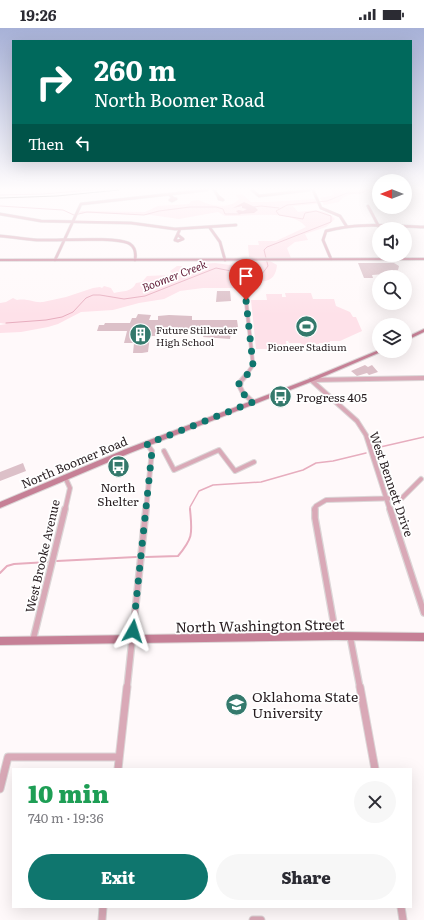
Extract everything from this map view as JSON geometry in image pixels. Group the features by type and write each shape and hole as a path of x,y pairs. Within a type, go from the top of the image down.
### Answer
{"main road":[{"path":"0,260 424,259"},
{"path":"412,336 424,330"},
{"name":"North Boomer Road","path":"0,505 65,477 372,355"},
{"name":"North Washington Street","path":"0,641 336,636 424,637"}],"street":[{"path":"55,260 68,232"},
{"path":"213,232 220,240 225,260"},
{"path":"326,232 323,240 331,259"},
{"path":"0,236 26,240 112,240 124,242 134,248 136,254 135,260"},
{"path":"248,260 251,289 246,300 253,365 251,371 241,380 240,389 253,402"},
{"path":"311,380 424,378"},
{"name":"West Bennett Drive","path":"311,380 357,422 366,434 424,613"},
{"path":"118,768 152,451 147,444"},
{"path":"164,451 174,470 219,450 234,471 254,462"},
{"name":"West Brooke Avenue","path":"33,640 70,488 65,477"},
{"path":"336,636 315,518 314,511 316,506 326,500 397,499 407,496 414,484 422,479"},
{"path":"350,636 375,768"},
{"path":"0,789 8,757 119,757"},
{"path":"102,920 103,908"},
{"path":"401,908 403,920"},
{"path":"253,920 260,920"}],"shaded area":[{"path":"296,232 312,232 305,234 308,240 295,242 287,248 291,258 249,257 248,245 259,245 258,241 276,241"},
{"path":"256,261 270,261 277,265 274,276 271,279 258,282 247,281 245,284 240,284 239,288 203,288 180,291 164,299 139,303 113,310 81,312 58,324 48,327 21,332 0,333 0,325 7,324 0,323 0,303 6,302 13,298 17,300 43,302 66,297 93,288 102,288 104,286 111,288 114,293 130,290 136,283 142,282 147,276 170,275 172,273 170,271 177,266 182,266 180,274 183,274 202,264 215,263 238,266 245,271 247,276 255,273"},
{"name":"Pioneer Stadium","path":"285,293 311,293 313,299 334,299 336,306 350,312 353,317 356,317 362,331 340,341 319,343 319,348 303,348 301,343 289,343 286,341 287,349 256,349 251,300 267,300 266,294 282,294 282,297 286,297"}],"building":[{"path":"358,263 394,263 399,266 398,270 372,270 372,278 364,278"},
{"path":"217,291 230,291 231,301 216,302"},
{"name":"Future Stillwater High School","path":"138,314 151,315 149,320 158,320 158,316 169,315 192,316 192,320 237,320 238,327 236,327 237,332 231,333 230,339 203,337 205,330 176,329 176,333 156,333 155,336 150,336 148,352 142,353 133,353 134,343 124,343 127,331 97,331 99,325 104,325 105,323 130,323 132,318 136,318"},
{"path":"365,365 368,367 372,365 378,372 369,375 367,373 357,376 351,371"},
{"path":"23,463 26,471 0,481 0,472"}],"waterway":[{"name":"Boomer Creek","path":"6,323 46,320 62,317 73,312 86,298 93,295 124,299 145,296 216,268 236,272 244,280 259,278 268,266 264,250 267,247 306,232"},
{"path":"376,448 424,437"},
{"path":"190,509 199,491 213,485 261,482 303,470 316,463 333,461 366,453"},
{"path":"146,557 178,556 187,544 191,534 190,509"},
{"path":"57,561 136,557"},
{"path":"0,573 7,566 14,564 48,562"}],"place":[{"name":"Pioneer Stadium","path":"307,326"},
{"name":"Future Stillwater High School","path":"141,335"},
{"name":"Progress 405","path":"280,397"},
{"name":"North Shelter","path":"118,466"},
{"name":"Oklahoma State University","path":"236,704"}],"route":[{"path":"133,631 152,451 147,444 253,402 240,389 241,380 251,371 253,365 246,300"}]}
